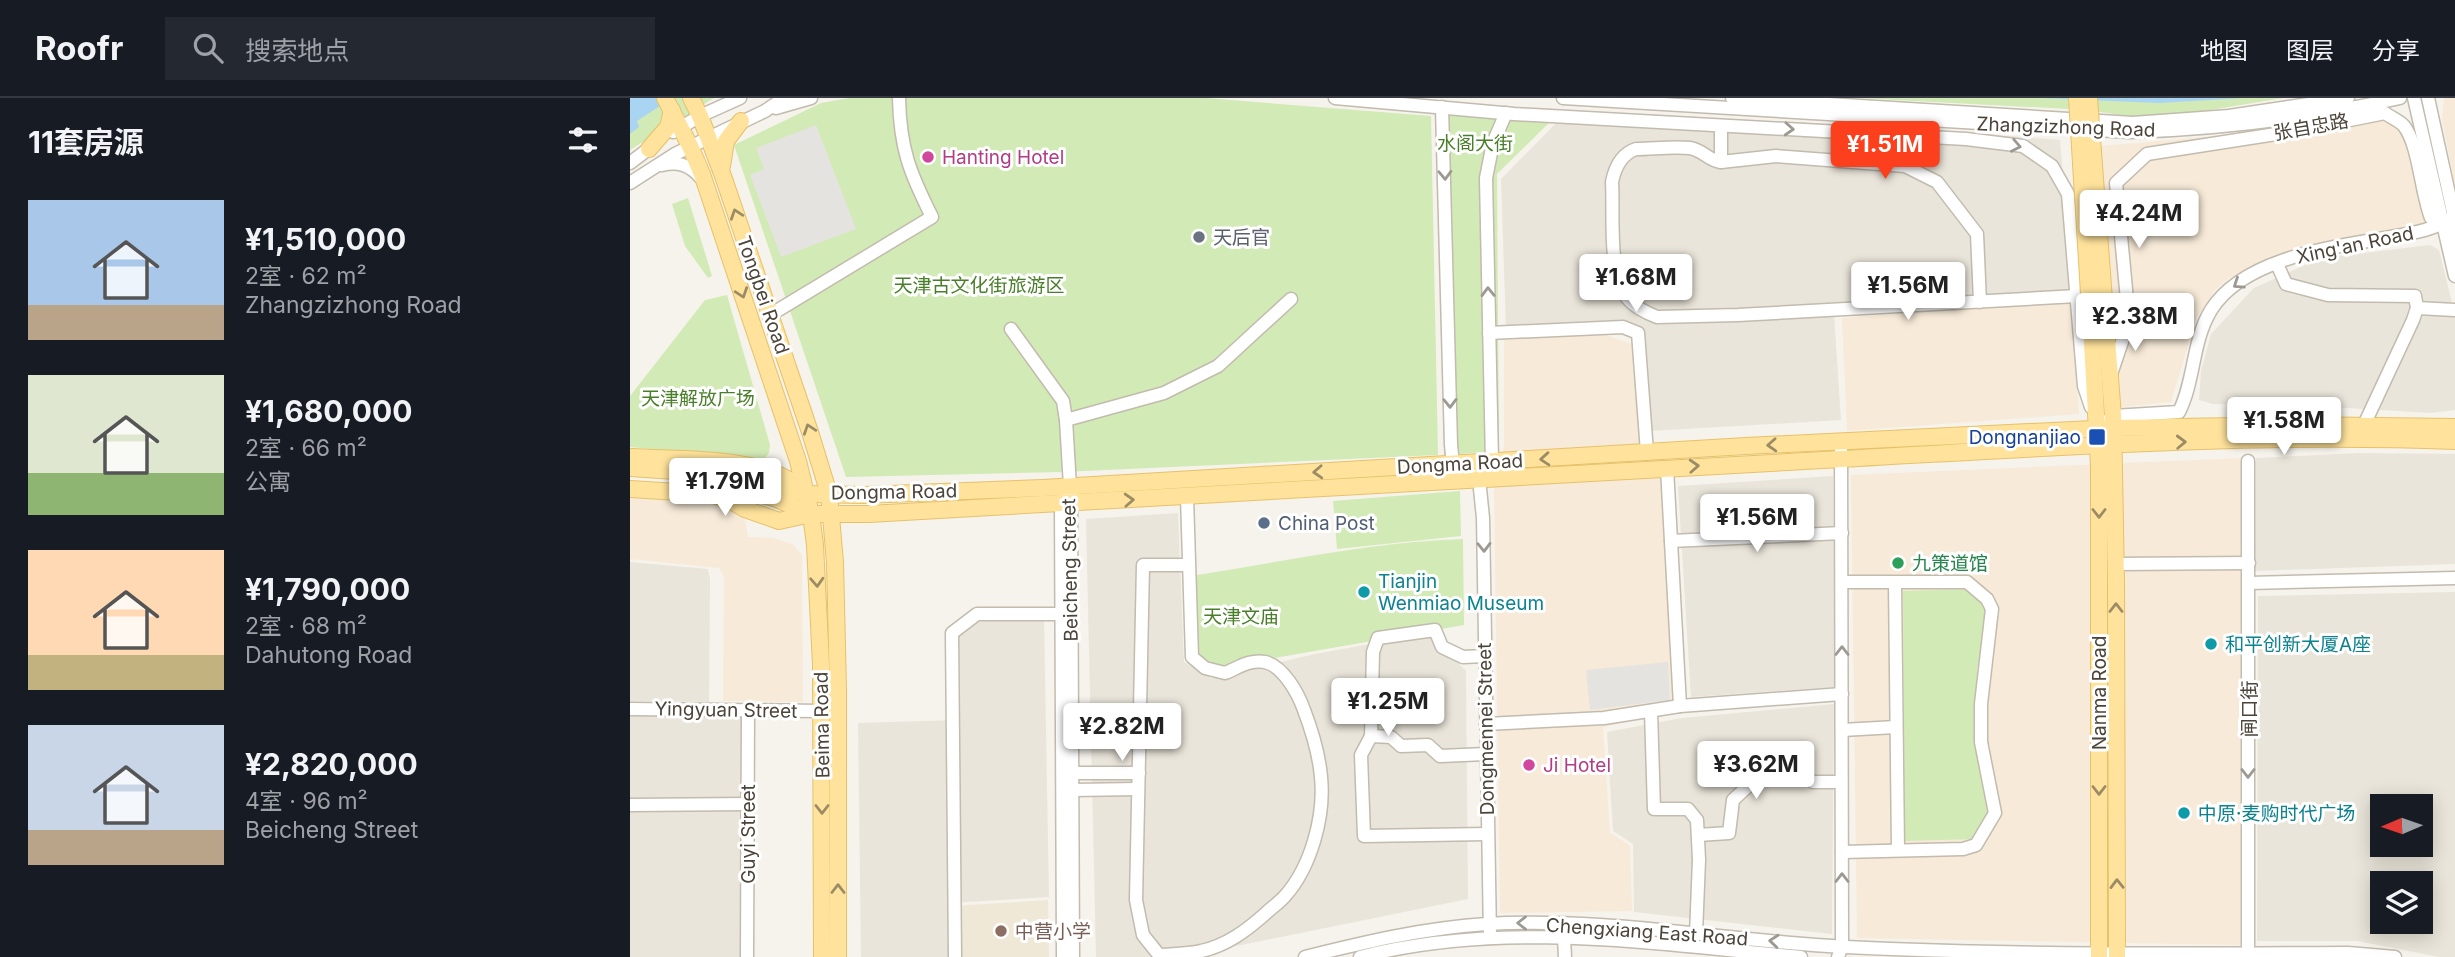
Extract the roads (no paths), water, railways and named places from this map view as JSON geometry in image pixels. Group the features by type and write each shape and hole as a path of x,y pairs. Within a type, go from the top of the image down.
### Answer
{"main road":[{"name":"Tongbei Road","path":"691,98 723,176 829,494"},
{"path":"2077,98 2107,432"},
{"path":"2089,98 2098,327 2111,374 2107,432"},
{"name":"Tongbei Road","path":"668,104 704,182 807,494"},
{"path":"649,149 668,127 668,104"},
{"path":"723,176 722,158 726,141 741,121"},
{"path":"2107,432 2364,425 2455,427"},
{"path":"2107,432 2455,441"},
{"name":"Dongma Road","path":"1067,498 1453,464 1841,442 2107,432"},
{"name":"Dongma Road","path":"720,479 766,482 807,494 1187,497 1841,459 2107,432"},
{"name":"Nanma Road","path":"2107,432 2116,564 2118,955"},
{"name":"Nanma Road","path":"2099,955 2107,432"},
{"path":"630,457 718,462 766,470 788,479 807,494"},
{"path":"630,468 720,479 811,514"},
{"path":"630,477 720,479"},
{"path":"630,489 710,494 785,522 811,514 869,514 1067,498"},
{"name":"Beima Road","path":"807,494 816,556 822,711 822,957"},
{"name":"Beima Road","path":"829,494 838,690 838,957"}],"street":[{"path":"630,183 655,167 686,138 698,117 740,98"},
{"path":"765,111 785,98"},
{"path":"630,163 649,149 686,138 709,137 765,111 811,98"},
{"path":"770,315 932,217 910,174 900,128 899,98"},
{"path":"1335,98 1506,113 1966,139 2023,146 2052,166 2068,194 2084,386 2107,432"},
{"name":"Zhangzizhong Road","path":"1563,98 2130,132 2188,130 2282,121 2400,98"},
{"name":"Zhangzizhong Road","path":"1732,98 2133,123 2229,116 2348,98"},
{"path":"2414,98 2452,222 2455,276"},
{"path":"2428,98 2452,222 2455,252"},
{"path":"1442,107 1451,444 1453,464 1479,479 1492,462 1486,178 1493,143 1506,113"},
{"name":"张自忠路","path":"2111,374 2129,321 2116,183 2147,154 2295,131 2385,113 2403,125 2414,149 2425,203 2431,218 2452,222"},
{"path":"1721,127 1721,162"},
{"path":"1980,302 1977,234 1937,181 1905,166 1776,156 1721,162 1712,161 1701,151 1690,148 1629,151 1615,170 1612,182 1615,269 1628,299 1646,313 1671,318 1980,302 2077,296"},
{"path":"655,167 676,163 684,165 697,173 704,182"},
{"name":"Xing'an Road","path":"2107,432 2179,412 2203,326 2218,300 2234,286 2277,264 2320,249 2421,232 2452,222"},
{"path":"2277,264 2286,284 2328,295 2415,296 2417,308 2364,425"},
{"path":"1066,420 1164,393 1218,366 1291,299"},
{"path":"2417,308 2455,310"},
{"path":"1489,333 1623,327 1639,332 1647,452"},
{"path":"1011,329 1063,401 1066,420 1067,498"},
{"path":"1841,442 1842,954"},
{"name":"闸口街","path":"2248,461 2248,955"},
{"path":"1667,468 1680,706"},
{"name":"Dongmennei Street","path":"1479,479 1483,518 1490,930"},
{"path":"1187,497 1192,657 1205,668 1225,673 1243,663 1267,662 1276,668 1299,696 1311,730 1321,778 1319,816 1314,839 1302,870 1285,896 1248,929 1202,951 1159,956 1143,935 1136,900 1143,565 1188,565"},
{"name":"Beicheng Street","path":"1063,957 1062,614 1067,498"},
{"name":"Beicheng Street","path":"1067,498 1073,773 1073,957"},
{"path":"1671,541 1842,533"},
{"path":"2116,564 2249,563"},
{"path":"2249,583 2455,578"},
{"path":"1842,582 1967,582 1987,599 1992,608 1981,704 1981,742 1995,813 1976,845 1963,849 1842,852"},
{"path":"1895,583 1898,850"},
{"path":"955,957 953,634 977,614 1062,614"},
{"path":"1485,656 1463,657 1442,647 1435,630 1378,638 1373,652 1371,736 1361,755 1364,836 1487,834"},
{"path":"1486,724 1604,718 1680,706 1842,694"},
{"name":"Yingyuan Street","path":"630,709 822,711"},
{"path":"1651,710 1654,809 1688,809 1697,820 1696,934"},
{"name":"Guyi Street","path":"747,957 748,711"},
{"path":"1842,730 1896,727"},
{"path":"1371,736 1391,737 1401,746 1428,745 1440,756 1486,754"},
{"path":"1698,835 1729,834 1733,800 1763,772 1792,770 1813,782 1841,782"},
{"path":"1073,773 1139,773"},
{"path":"1073,790 1138,789"},
{"path":"630,805 749,804"},
{"name":"Chengxiang East Road","path":"1360,957 1490,930 1573,924 1696,934 1842,954 1932,950 2099,955 2348,953 2395,957"},
{"name":"Chengxiang East Road","path":"1305,957 1397,935 1452,926 1801,957"},
{"path":"1564,938 1565,957"}],"water":[{"path":"630,98 672,98 637,121 639,127 630,134"},
{"path":"2041,98 2243,98 2159,103"}],"place":[{"name":"Hanting Hotel","path":"928,157"},
{"name":"天后官","path":"1199,237"},
{"name":"Dongnanjiao","path":"2097,437"},
{"name":"China Post","path":"1264,523"},
{"name":"九策道馆","path":"1898,563"},
{"name":"Tianjin Wenmiao Museum","path":"1364,592"},
{"name":"和平创新大厦A座","path":"2211,644"},
{"name":"Ji Hotel","path":"1529,765"},
{"name":"中原·麦购时代广场","path":"2184,813"},
{"name":"中营小学","path":"1001,931"}],"park label":[{"name":"水阁大街","path":"1475,143"},
{"name":"天津古文化街旅游区","path":"979,285"},
{"name":"天津解放广场","path":"698,398"},
{"name":"天津文庙","path":"1241,616"}]}
